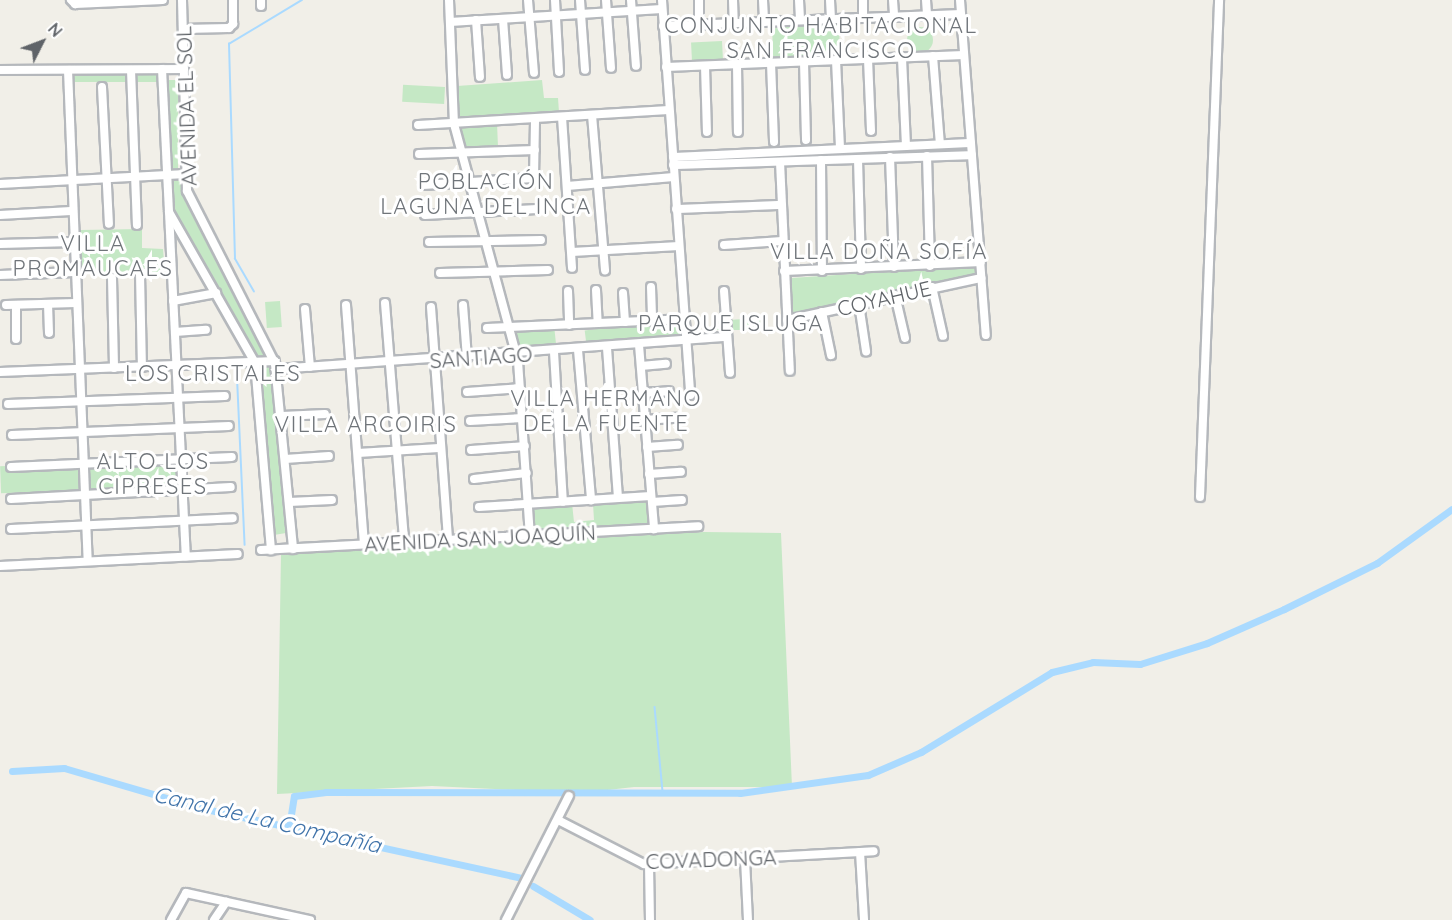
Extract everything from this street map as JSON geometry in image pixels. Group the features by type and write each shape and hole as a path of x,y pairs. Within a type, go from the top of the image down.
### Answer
{"street":[{"path":"71,0 75,4 162,1"},
{"name":"AVENIDA EL SOL","path":"182,0 186,174 191,202 276,365 293,549"},
{"path":"183,28 229,28 234,24 233,0"},
{"path":"449,0 454,124 517,355 530,535"},
{"path":"528,0 534,73"},
{"path":"555,0 560,72"},
{"path":"580,0 585,70"},
{"path":"606,0 611,68"},
{"path":"631,0 636,66"},
{"path":"699,0 699,25"},
{"path":"733,0 734,24"},
{"path":"763,0 764,22"},
{"path":"799,0 800,20"},
{"path":"830,0 831,18"},
{"path":"862,0 863,17"},
{"path":"893,0 894,15"},
{"path":"926,0 927,15"},
{"path":"960,0 986,335"},
{"path":"1200,498 1219,0"},
{"path":"450,22 632,10 662,4 690,395"},
{"path":"663,26 961,14"},
{"path":"503,19 507,75"},
{"path":"476,20 480,77"},
{"path":"666,67 964,54"},
{"path":"933,56 940,144"},
{"path":"902,57 906,146"},
{"path":"868,59 871,131"},
{"path":"836,60 840,149"},
{"path":"804,62 806,140"},
{"path":"771,63 774,142"},
{"path":"737,64 738,132"},
{"path":"705,66 707,132"},
{"path":"162,69 186,556"},
{"path":"0,70 184,69"},
{"path":"68,70 71,211 81,369 88,561"},
{"path":"131,70 137,225"},
{"path":"102,87 109,224"},
{"path":"418,125 535,120 669,110"},
{"path":"592,115 605,270"},
{"path":"562,117 572,268"},
{"path":"423,185 468,180 534,178 535,120"},
{"path":"673,161 840,149 971,143"},
{"path":"419,154 535,150"},
{"path":"673,161 780,162 972,155"},
{"path":"927,156 930,266"},
{"path":"890,157 894,267"},
{"path":"858,159 861,269"},
{"path":"821,160 822,271"},
{"path":"780,162 783,271 790,371"},
{"path":"0,184 107,178 137,179 186,174"},
{"path":"567,186 674,177"},
{"path":"676,209 780,205"},
{"path":"425,214 537,209"},
{"path":"0,215 71,211"},
{"path":"169,212 255,363 271,550"},
{"path":"429,242 541,240"},
{"path":"724,245 782,241"},
{"path":"0,244 73,242"},
{"path":"572,252 679,246"},
{"path":"783,271 981,262"},
{"path":"440,273 548,270"},
{"path":"0,274 74,272"},
{"path":"140,274 142,367"},
{"path":"112,278 114,368"},
{"name":"COYAHUE","path":"787,320 982,278"},
{"path":"651,287 652,320"},
{"path":"932,287 942,336"},
{"path":"596,290 598,323"},
{"path":"568,291 569,325"},
{"path":"724,291 730,373"},
{"path":"173,301 216,293"},
{"path":"623,294 625,322"},
{"path":"895,296 904,338"},
{"path":"6,305 76,303"},
{"path":"385,303 404,541"},
{"path":"48,304 49,333"},
{"path":"859,304 866,351"},
{"path":"16,305 16,339"},
{"path":"346,305 364,543"},
{"path":"463,305 466,358"},
{"path":"430,307 448,540"},
{"path":"305,309 310,367"},
{"path":"822,312 831,356"},
{"path":"487,328 684,319"},
{"path":"175,332 206,330"},
{"name":"SANTIAGO","path":"0,372 255,363 310,367 517,355 727,337"},
{"path":"639,345 654,529"},
{"path":"607,348 618,498"},
{"path":"578,350 591,500"},
{"path":"554,352 563,502"},
{"path":"641,366 666,364"},
{"path":"467,392 520,388"},
{"path":"643,393 669,391"},
{"path":"8,405 225,396"},
{"path":"282,416 325,414"},
{"path":"470,421 523,417"},
{"path":"645,420 676,418"},
{"path":"12,435 229,426"},
{"path":"647,447 678,445"},
{"path":"471,450 525,446"},
{"path":"357,453 440,448"},
{"path":"285,459 328,456"},
{"path":"11,467 232,457"},
{"path":"649,474 681,472"},
{"path":"474,478 527,473"},
{"path":"11,499 231,487"},
{"path":"479,507 618,498 682,500"},
{"path":"289,502 332,500"},
{"path":"11,529 233,518"},
{"name":"AVENIDA SAN JOAQUÍN","path":"261,550 698,526"},
{"path":"0,566 238,554"},
{"path":"506,920 569,796"},
{"name":"COVADONGA","path":"558,820 638,862 649,864 874,851"},
{"path":"860,852 864,920"},
{"path":"745,859 748,920"},
{"path":"649,864 650,920"},
{"path":"171,920 186,893 287,917 310,920"},
{"path":"214,920 226,902"}],"green space":[{"path":"839,24 840,55 773,57 772,26"},
{"path":"920,27 929,31 933,40 929,49 920,53 911,49 907,40 911,31"},
{"path":"722,41 723,60 692,62 691,43"},
{"path":"74,74 159,74 159,82 74,82"},
{"path":"166,80 178,80 178,170 166,170"},
{"path":"542,80 544,98 558,98 559,112 458,121 457,86"},
{"path":"403,85 445,87 444,104 402,102"},
{"path":"497,123 498,147 465,147 459,125"},
{"path":"169,179 183,179 186,203 269,358 257,359 174,209"},
{"path":"142,229 142,248 163,249 165,272 80,274 80,230"},
{"path":"975,266 977,275 790,315 791,278"},
{"path":"280,301 282,327 267,328 265,302"},
{"path":"760,318 761,330 713,330 712,321"},
{"path":"678,319 680,335 587,346 585,330"},
{"path":"554,325 556,344 520,348 514,327"},
{"path":"271,364 286,533 274,535 261,365"},
{"path":"177,460 178,487 1,493 0,466"},
{"path":"648,499 651,528 533,533 531,506 572,503 574,522 594,520 593,504"},
{"path":"704,532 781,533 792,787 634,787 581,793 432,786 277,794 281,554"}],"waterway":[{"path":"254,292 235,259 229,44 302,0"},
{"path":"237,367 245,545"},
{"path":"289,827 294,796 326,792 740,793 868,775 921,752 1052,672 1093,662 1140,664 1207,643 1284,609 1377,563 1452,509"},
{"path":"655,707 663,792"},
{"name":"Canal de La Compañía","path":"12,771 64,768 201,808 523,878"},
{"name":"Canal de La Compañía","path":"533,886 590,920"}],"district":[{"name":"CONJUNTO HABITACIONAL SAN FRANCISCO","path":"821,38"},
{"name":"POBLACIÓN LAGUNA DEL INCA","path":"486,194"},
{"name":"VILLA DOÑA SOFÍA","path":"879,252"},
{"name":"VILLA PROMAUCAES","path":"93,256"},
{"name":"PARQUE ISLUGA","path":"731,324"},
{"name":"LOS CRISTALES","path":"213,374"},
{"name":"VILLA HERMANO DE LA FUENTE","path":"606,410"},
{"name":"VILLA ARCOIRIS","path":"366,425"},
{"name":"ALTO LOS CIPRESES","path":"153,474"}]}
